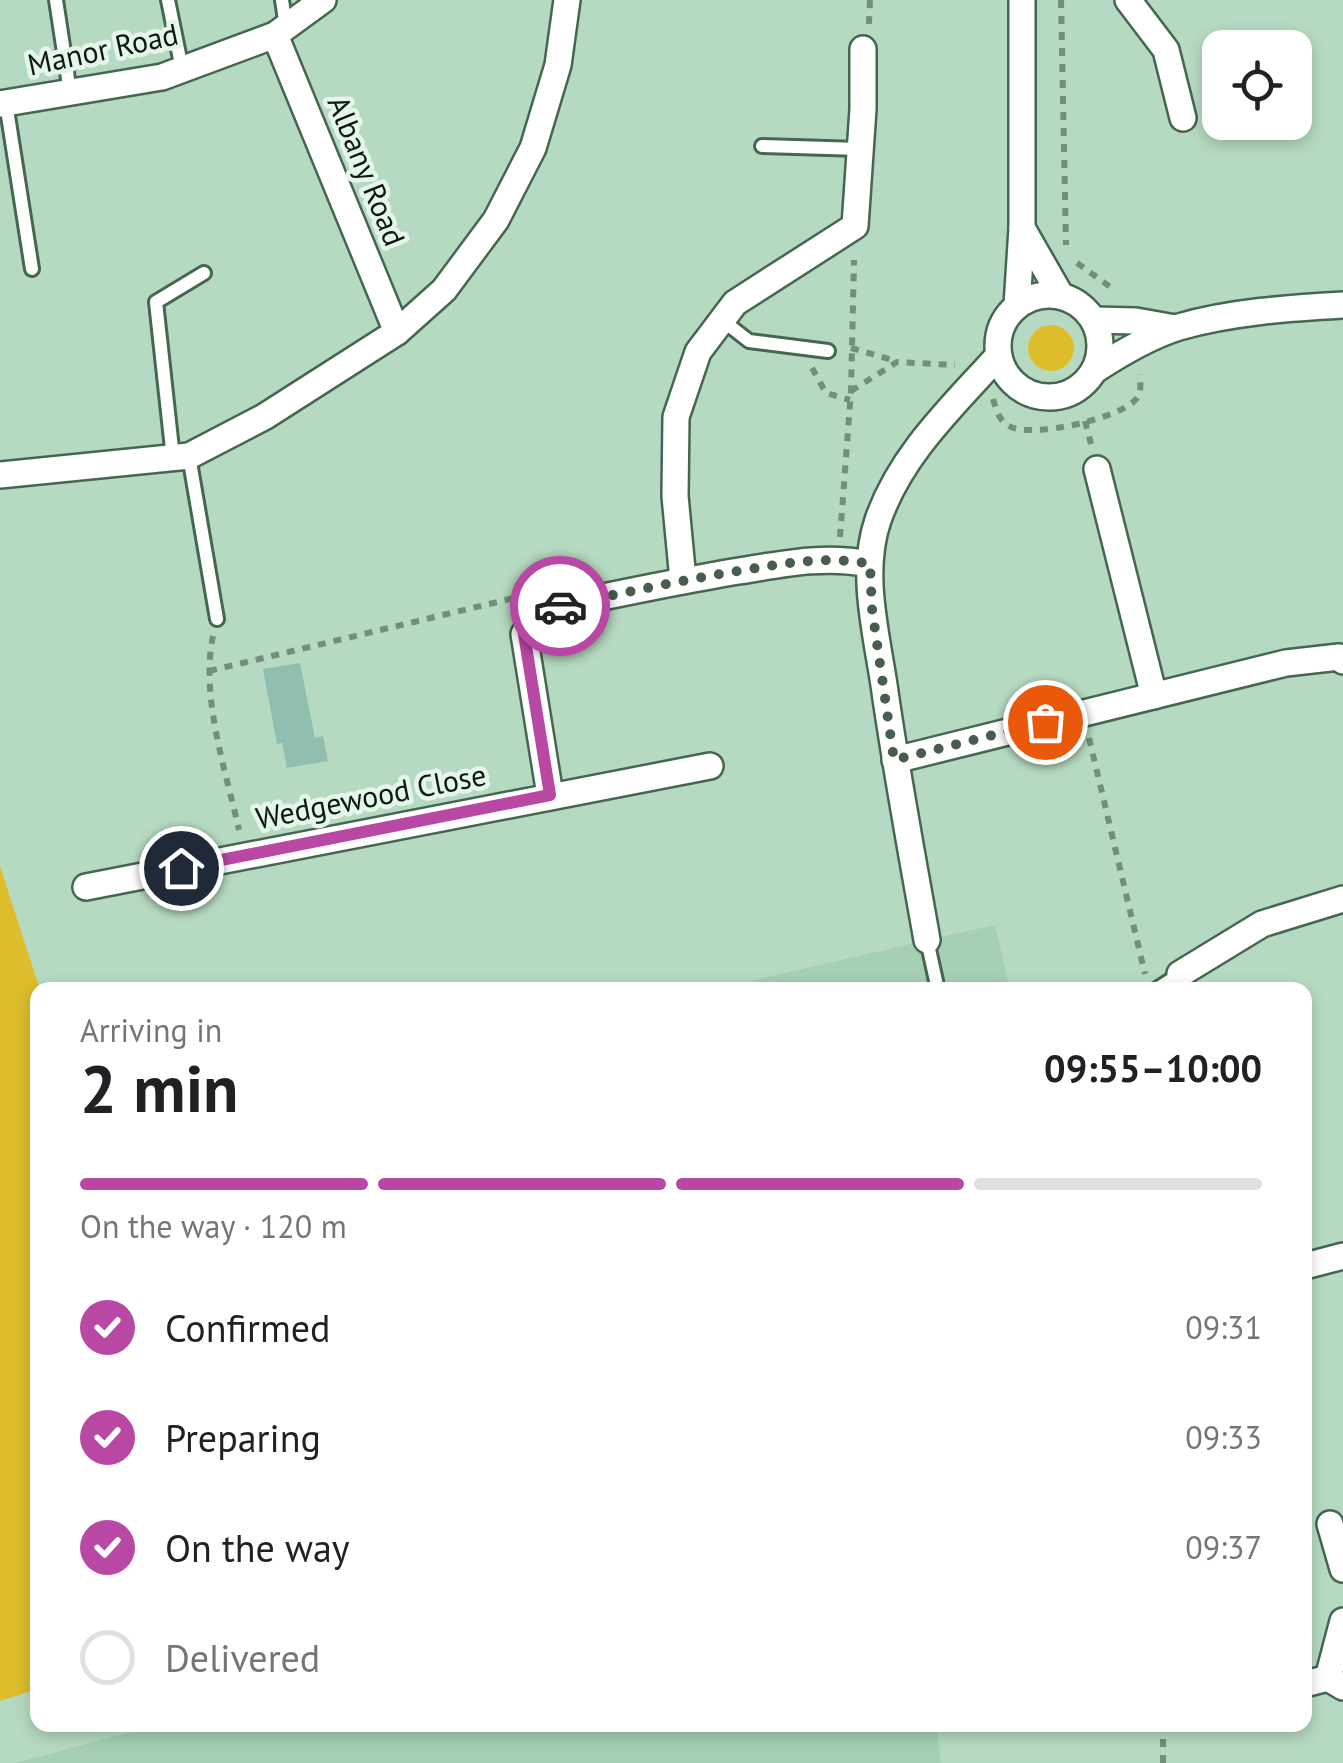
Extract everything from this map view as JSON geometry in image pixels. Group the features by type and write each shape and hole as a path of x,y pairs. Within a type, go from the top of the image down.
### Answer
{"street":[{"name":"Manor Road","path":"3,103 162,77 280,30 323,0"},
{"path":"0,475 181,457 264,417 397,332 444,290 496,220 526,162 558,65 567,0"},
{"path":"1017,306 1022,228 1022,0"},
{"path":"1128,0 1166,50 1183,118"},
{"name":"Albany Road","path":"280,30 397,332"},
{"path":"683,580 675,496 676,417 698,352 735,303 855,226 863,49"},
{"path":"1022,228 1061,296 1085,309 1094,320 1101,344 1095,370"},
{"path":"1061,296 1030,298 1017,306 1000,328 998,356 1004,372 1028,393 1059,397 1086,382 1095,370 1121,354 1175,328 1212,318 1343,305"},
{"path":"1094,320 1136,321 1175,328"},
{"path":"927,940 894,760 872,609 870,564 877,522 897,476 926,434 998,356"},
{"path":"960,401 1015,385"},
{"path":"1097,469 1154,696"},
{"path":"550,795 524,634 541,610 683,580 838,558 870,564"},
{"path":"894,760 1286,664 1342,658"},
{"name":"Wedgewood Close","path":"86,887 710,766"},
{"path":"1180,974 1262,924 1343,899"},
{"path":"1312,1264 1343,1256"},
{"path":"1330,1524 1343,1569"},
{"path":"1325,1683 1343,1621"}],"lane":[{"path":"56,0 70,92"},
{"path":"168,0 182,69"},
{"path":"280,30 282,0"},
{"path":"3,103 32,270"},
{"path":"762,146 860,149"},
{"path":"204,272 156,302 181,457 217,620"},
{"path":"722,320 749,341 828,351"},
{"path":"927,940 936,982"},
{"path":"1166,982 1180,974"}],"path":[{"path":"838,558 851,396 855,226"},
{"path":"802,348 826,393 851,396 897,362"},
{"path":"851,348 897,362 951,363 979,377"},
{"path":"209,671 502,599 535,602 541,610"},
{"path":"217,620 209,671 210,696 244,856"},
{"path":"1083,713 1120,879 1150,982"},
{"path":"1163,1732 1163,1763"}],"shaded area":[{"path":"1051,325 1067,332 1074,348 1067,364 1051,371 1035,364 1028,348 1035,332"},
{"path":"0,866 37,982 30,982 30,1691 0,1701"},
{"path":"995,925 1008,982 747,982"},
{"path":"132,1732 937,1732 941,1763 15,1763"}],"building":[{"path":"300,663 315,738 323,736 328,761 287,768 282,743 277,744 263,669"}],"way so far":[{"path":"560,606 792,562 838,558 870,564 872,609 894,760 1045,722"}],"route":[{"path":"181,868 550,795 524,634 541,610 560,606"}]}
